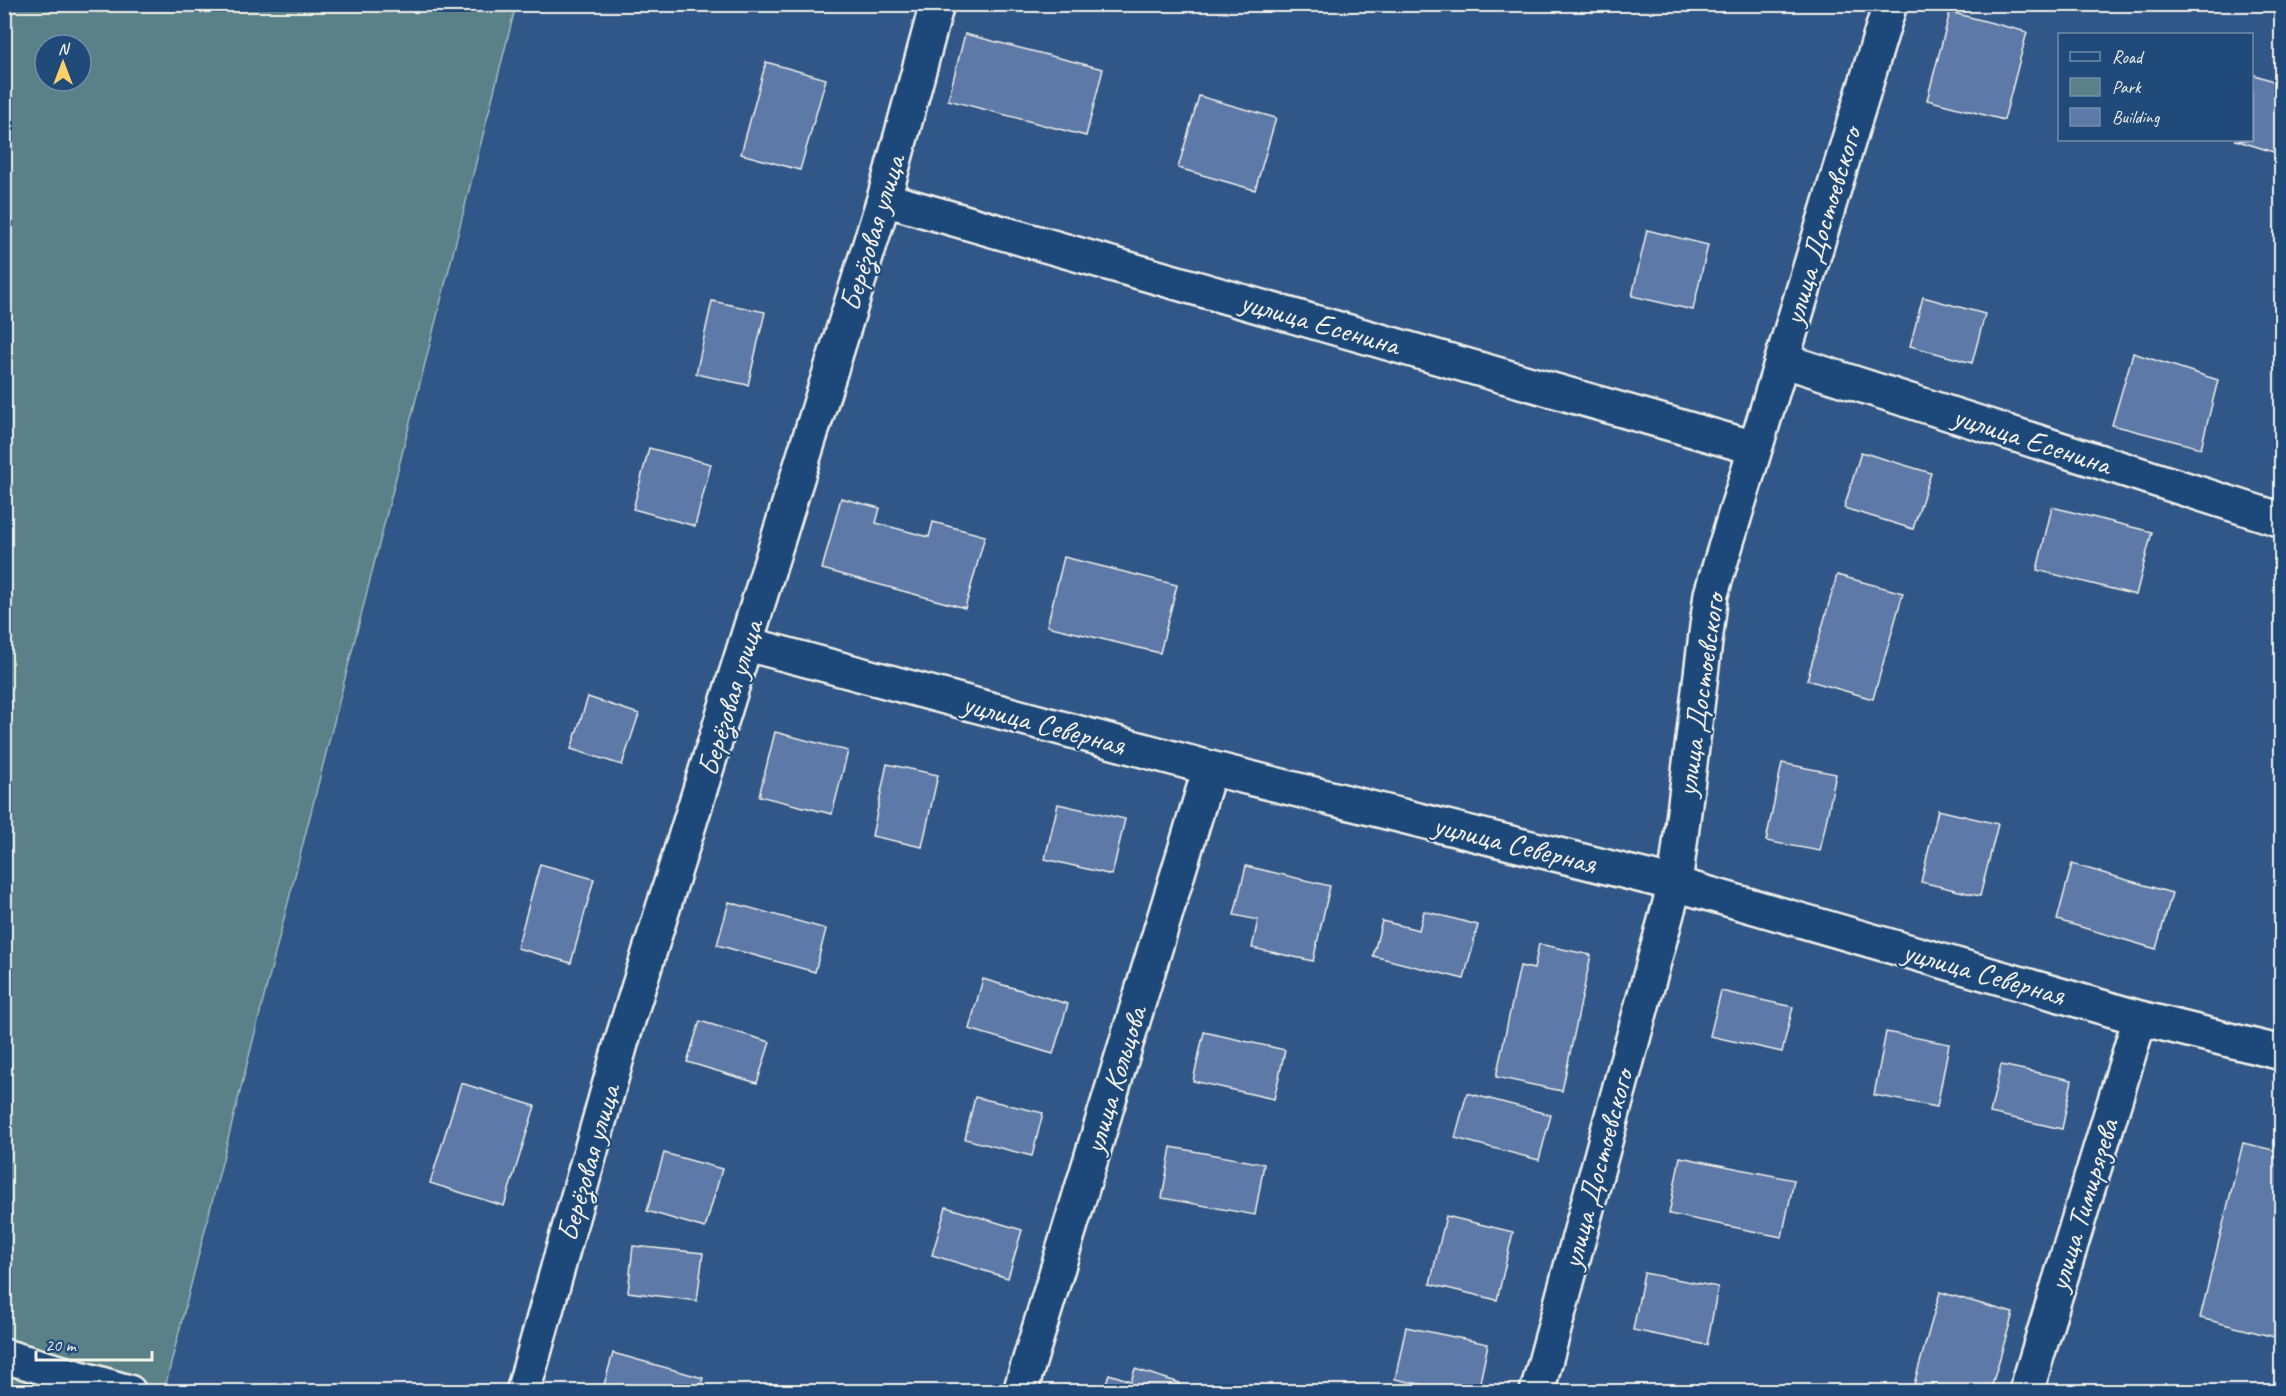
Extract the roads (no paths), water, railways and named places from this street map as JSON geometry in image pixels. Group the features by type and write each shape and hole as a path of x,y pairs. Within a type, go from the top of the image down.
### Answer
{"street":[{"name":"Берёзовая улица","path":"523,1392 622,1040 884,199 936,4"},
{"name":"улица Достоевского","path":"1536,1392 1675,884 1711,594 1890,4"},
{"name":"уцлица Есенина","path":"884,199 1755,448"},
{"name":"уцлица Есенина","path":"1782,360 2282,520"},
{"name":"уцлица Северная","path":"747,644 1210,768 1675,884 2140,1018 2282,1053"},
{"name":"улица Кольцова","path":"1020,1392 1210,768"},
{"name":"улица Тимирязева","path":"2026,1392 2140,1018"},
{"path":"4,1356 129,1392"}]}
